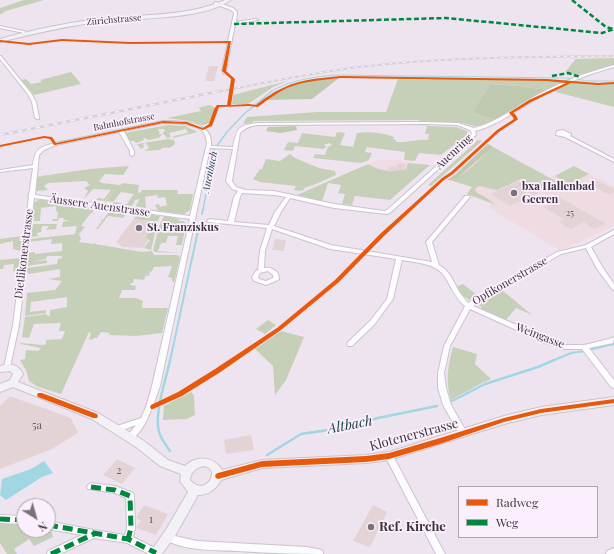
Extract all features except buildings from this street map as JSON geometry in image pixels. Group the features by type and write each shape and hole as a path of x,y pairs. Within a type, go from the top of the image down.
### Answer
{"main road":[{"name":"Zürichstrasse","path":"0,40 80,23 180,14 229,0"},
{"path":"0,388 13,383 18,374 15,369 4,368"},
{"path":"13,383 22,388 84,410 130,437 164,463 186,471"},
{"name":"Klotenerstrasse","path":"218,476 262,464 366,460 389,456 504,420 541,411 614,401"},
{"path":"204,462 213,465 216,468 218,476 217,480 210,488 205,490 195,490 190,488 185,481 186,471 193,465 204,462"},
{"path":"155,554 182,516 195,490"}],"street":[{"path":"220,2 235,11 236,17 224,70 225,73"},
{"path":"235,22 256,20"},
{"path":"0,27 23,34"},
{"path":"0,57 29,93 34,102 37,118"},
{"path":"473,130 500,120 530,101 573,80 614,66"},
{"name":"Bahnhofstrasse","path":"48,146 163,122 187,123 200,127 206,132 213,147 193,218 153,398 136,431 130,437"},
{"name":"Auenring","path":"255,124 446,124 462,125 473,130 473,136 387,212 383,213 334,206 274,193 241,191 232,186 229,181 234,148 239,130 246,126 255,124"},
{"path":"121,131 132,151 132,155"},
{"path":"566,136 614,161"},
{"name":"Dietlikonerstrasse","path":"4,368 16,325 36,154 48,146"},
{"path":"213,147 234,148"},
{"path":"0,171 34,166"},
{"path":"231,222 237,197 241,191"},
{"name":"Äussere Auenstrasse","path":"31,196 193,218"},
{"path":"261,270 260,260 271,227 289,196"},
{"path":"436,265 429,242 467,197"},
{"path":"210,221 271,227 330,248 436,265 441,267 447,274 459,300 468,306"},
{"name":"Opfikonerstrasse","path":"463,433 447,405 441,383 441,373 446,346 468,306 559,253 588,246 614,232"},
{"path":"588,246 600,268 614,288"},
{"path":"350,344 372,322 390,299 399,259"},
{"name":"Weingasse","path":"468,306 547,341 565,347 586,350 614,339"},
{"path":"586,350 614,385"},
{"path":"117,429 142,420"},
{"path":"389,456 441,554"},
{"path":"91,487 115,490 130,496 131,528 128,539"},
{"path":"1,519 16,520"},
{"path":"56,527 128,539 155,554"},
{"path":"51,554 94,534"},
{"path":"168,537 174,540 197,545 307,551 318,553"},
{"path":"610,554 614,552"}],"shaded area":[{"path":"488,144 549,178 574,166 614,186 614,226 574,245 559,250 489,208 492,203 466,194 472,187 445,180"},
{"path":"380,160 400,160 408,163 406,169 390,172 378,170 368,164"}],"green space":[{"path":"24,0 44,0 6,11 0,15 0,8"},
{"path":"614,58 614,65 579,75 565,72 575,60 574,59"},
{"path":"71,72 81,84 34,95 21,80 26,79 31,84 42,82 40,80"},
{"path":"339,78 312,99 267,100 282,89 291,85 310,81"},
{"path":"434,78 567,81 547,90 491,84 498,120 479,127 458,122 420,122 419,120 253,121 253,123 243,124 247,117 317,112 386,112 398,79 430,80"},
{"path":"287,81 273,87 248,104 232,104 233,95"},
{"path":"571,83 614,84 614,107 552,91"},
{"path":"491,84 547,90 521,104 498,120 473,112"},
{"path":"209,105 214,107 210,123 203,125 190,121 167,118 201,111 199,108"},
{"path":"168,125 185,126 198,132 173,138 174,136 188,133 186,129 169,133 171,137 167,138 162,132 165,132 164,129 158,129 159,132 161,132 158,134 162,134 159,138 148,140 145,138 143,139 144,140 136,143 134,141 130,141 125,133"},
{"path":"296,126 297,130 281,133 266,131 268,127"},
{"path":"427,126 456,127 467,131 467,135 441,155 419,153 415,161 404,160 405,152 367,147 365,152 372,153 369,160 361,163 313,158 315,154 325,155 328,147 332,145 329,143 324,145 327,147 323,149 295,146 293,151 284,150 288,142 298,143 302,133 335,137 337,132 345,133 340,145 353,147 357,133 361,132 376,133 394,137 393,139 396,140 396,142 428,140 429,134 425,134"},
{"path":"168,139 174,140 175,143 170,147 162,148 160,150 144,151 149,148 146,143 143,144 144,147 141,149 137,144"},
{"path":"478,140 482,141 431,186 428,185"},
{"path":"488,144 493,147 457,178 447,180 455,175"},
{"path":"493,147 561,184 552,190 544,192 521,179 497,190 479,186 475,189 476,192 496,205 467,194 472,187 450,180 468,170"},
{"path":"290,154 295,158 319,168 335,171 336,175 299,191 294,190 296,186 260,182 253,179 260,169 262,169 266,159 280,161"},
{"path":"408,163 430,165 390,200 355,196 352,205 342,204 345,194 338,193 341,185 328,183 322,201 297,195 368,164 377,169 396,171 406,169"},
{"path":"129,166 123,175 105,174 99,181 102,183 120,185 123,183 139,185 138,192 140,193 142,190 178,190 177,194 193,194 190,210 184,214 158,211 155,205 159,204 160,207 167,205 165,197 158,198 157,195 145,197 146,208 137,207 136,205 140,199 135,200 132,206 112,204 114,202 127,204 134,194 121,192 113,202 108,201 104,203 117,187 105,201 96,200 98,198 104,199 111,190 93,189 84,199 88,191 84,188 90,185 86,181 48,183 44,186 48,190 34,191 35,177 90,169"},
{"path":"574,166 589,174 570,184 555,176"},
{"path":"40,199 101,208 96,208 92,212 96,214 91,213 81,226 85,227 79,234 81,239 79,242 94,244 97,241 95,244 142,252 152,251 154,255 178,255 180,258 174,282 172,281 172,278 168,277 172,266 154,267 149,276 146,276 148,269 144,280 134,279 133,283 130,285 136,286 135,290 122,290 119,298 136,298 143,301 142,308 168,308 162,333 136,336 109,335 110,333 101,332 97,338 92,340 89,339 91,333 89,332 61,394 38,387 29,381 26,370 20,360 25,359 26,350 38,351 41,348 20,344 21,343 43,345 46,344 46,340 62,339 65,331 59,331 61,323 34,324 29,338 22,337 25,317 47,314 47,316 50,316 50,310 67,307 67,297 31,302 30,312 46,310 46,313 25,316 27,293 55,290 62,281 48,279 60,277 60,269 29,274 26,271 27,268 57,264 58,259 62,258 62,256 47,256 46,259 30,262 47,260 47,263 27,266 28,253 35,252 35,254 62,251 62,243 51,244 52,239 29,242 30,239 75,234 77,226 62,227 63,222 69,220 63,220 64,218 59,218 58,221 52,221 53,219 57,219 58,212 56,211 56,206 41,208 40,221 31,221 33,203"},
{"path":"107,208 128,211 123,218 108,216 98,229 96,229 102,221 99,219 103,220 110,210"},
{"path":"138,213 160,216 154,231 155,233 151,250 144,248 150,240 145,238 156,222 134,219"},
{"path":"164,216 179,219 179,221 184,221 186,224 182,245 176,245 178,236 168,236 166,243 161,243 158,251 180,253 155,252 153,250 157,230"},
{"path":"32,224 57,224 56,229 46,230 49,226 42,226 41,232 37,233 37,235 40,236 30,237"},
{"path":"22,236 20,237 19,241 22,241 21,251 13,249 13,241 0,244 0,239"},
{"path":"20,258 18,272 13,271 14,264 4,265 3,269 0,269 0,260"},
{"path":"463,284 477,295 469,300 465,297 463,298 456,287"},
{"path":"502,290 532,315 516,308 506,320 480,309 482,307 478,305"},
{"path":"268,320 276,325 265,334 256,329"},
{"path":"281,331 304,337 286,380 275,395 273,366 255,349"},
{"path":"453,347 477,354 475,364 491,379 451,400 448,387 448,374"},
{"path":"191,392 194,395 195,415 186,419 163,420 164,406"},
{"path":"0,523 16,523 16,538 51,538 34,546 29,539 14,549 17,554 7,554 0,543"}],"water":[{"path":"44,461 53,473 42,477 6,500 0,495 2,479 31,469"}],"waterway":[{"name":"Auenbach","path":"272,91 294,82 310,78 336,75 566,78 590,81 614,81"},
{"name":"Auenbach","path":"203,210 214,150 227,132 244,114 272,91"},
{"name":"Auenbach","path":"202,214 203,209"},
{"name":"Auenbach","path":"170,361 199,226"},
{"name":"Altbach","path":"589,350 614,344"},
{"name":"Altbach","path":"552,361 571,353 585,351"},
{"name":"Auenbach","path":"170,360 158,415 159,432 170,451"},
{"name":"Altbach","path":"452,401 485,384 538,367 554,360"},
{"name":"Altbach","path":"267,455 301,434 349,427 378,418 437,406"}],"railway":[{"path":"216,92 323,72 423,61 486,58 614,56"},
{"path":"0,135 221,91"}],"marked path":[{"path":"572,0 606,27 613,29"},
{"path":"234,24 446,18 602,33 614,29"},
{"path":"552,76 568,73 580,77"},
{"path":"91,487 115,490 130,496 131,528 128,539"},
{"path":"0,519 16,520"},
{"path":"56,527 128,539 156,553"},
{"path":"51,554 94,534"}],"cycle path":[{"path":"0,41 29,44 62,40 130,43 230,42 224,71 233,79 229,105"},
{"path":"0,146 44,137 51,138 55,144 163,122 187,123 203,129 211,125 218,106 257,106 267,98 287,87 316,80 340,77 547,80 598,84 614,83"},
{"path":"153,407 180,394 279,329 337,281 382,235 443,179 452,173 498,131 516,119 511,113 530,101 570,82"},
{"path":"40,395 95,416"},
{"path":"218,476 262,464 366,459 389,456 504,420 541,411 614,401"}],"place":[{"name":"bxa Hallenbad Geeren","path":"514,193"},
{"name":"St. Franziskus","path":"139,228"},
{"name":"Ref. Kirche","path":"371,527"}]}
